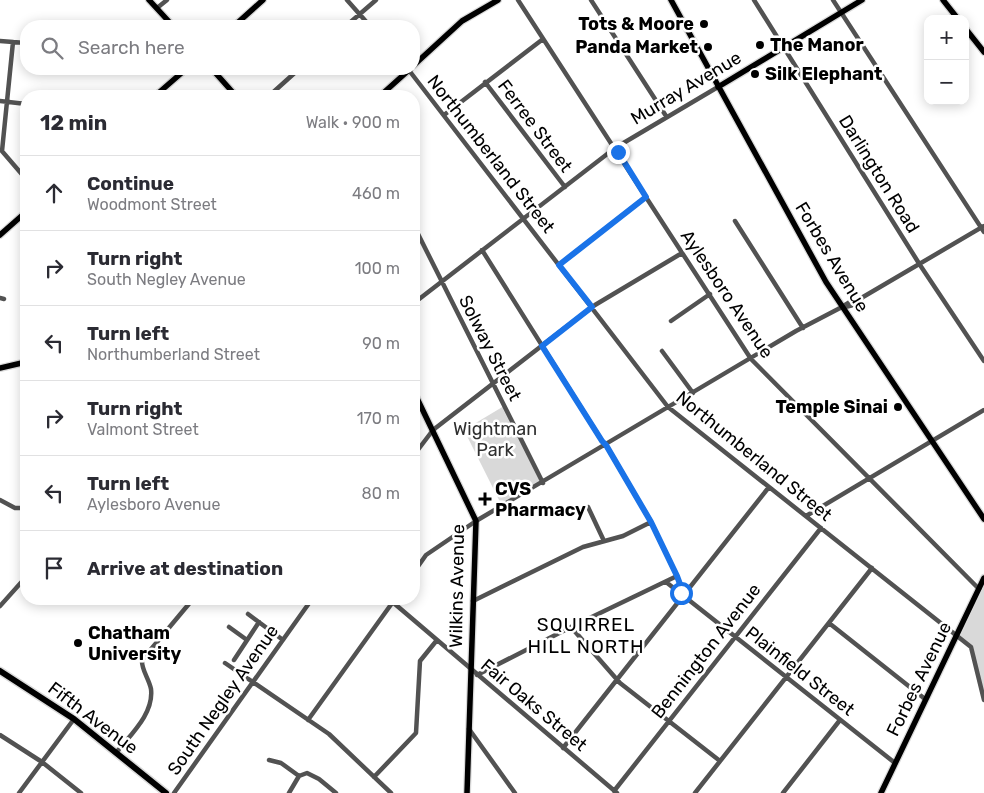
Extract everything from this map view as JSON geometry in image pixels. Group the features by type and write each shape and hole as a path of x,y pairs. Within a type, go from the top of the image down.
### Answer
{"highway":[{"name":"Fifth Avenue","path":"0,671 74,719 166,793"}],"main road":[{"path":"149,0 168,20"},
{"path":"241,20 263,0"},
{"name":"Forbes Avenue","path":"671,0 826,282 984,519"},
{"name":"Murray Avenue","path":"718,87 862,0"},
{"path":"943,0 955,15"},
{"path":"420,59 462,22 495,1"},
{"path":"969,33 983,49"},
{"path":"162,90 179,75"},
{"path":"217,75 231,90"},
{"path":"386,90 402,75"},
{"path":"0,235 20,217"},
{"path":"0,368 20,363"},
{"name":"Wilkins Avenue","path":"420,408 433,430 476,521 467,793"},
{"name":"Forbes Avenue","path":"881,793 984,578"}],"street":[{"path":"157,8 166,0"},
{"path":"347,0 365,20"},
{"path":"353,20 376,0"},
{"name":"Aylesboro Avenue","path":"518,0 751,359 979,589"},
{"path":"591,0 666,116"},
{"name":"Darlington Road","path":"754,0 920,265 984,361"},
{"path":"420,564 426,555 476,521 803,328 853,300 863,297 983,229 833,0"},
{"path":"444,115 543,38"},
{"path":"0,41 20,43"},
{"path":"13,42 1,150 20,172"},
{"path":"276,90 292,75"},
{"name":"Northumberland Street","path":"415,75 668,407 971,647 984,700"},
{"name":"Ferree Street","path":"485,82 564,186"},
{"name":"Murray Avenue","path":"420,298 615,148 666,116 718,87"},
{"path":"0,101 20,103"},
{"path":"559,265 646,197"},
{"path":"735,221 803,328"},
{"name":"Solway Street","path":"420,238 543,483"},
{"path":"482,250 606,445 651,522 684,595"},
{"path":"420,447 433,430 592,307 682,253"},
{"path":"671,321 710,294"},
{"path":"662,351 693,393"},
{"path":"806,516 984,410"},
{"path":"563,748 769,487"},
{"path":"0,500 20,508"},
{"path":"588,507 604,541"},
{"path":"473,601 583,547 623,536 651,522"},
{"name":"Bennington Avenue","path":"615,792 668,721 821,528"},
{"path":"695,793 872,568"},
{"path":"477,675 677,576"},
{"name":"Plainfield Street","path":"666,582 895,763"},
{"path":"0,606 20,584"},
{"path":"116,753 142,721 150,703 151,691 142,660 188,605"},
{"name":"South Negley Avenue","path":"174,793 307,605"},
{"path":"308,720 388,605"},
{"name":"Fair Oaks Street","path":"398,605 615,792"},
{"path":"248,614 283,640"},
{"path":"234,660 259,622"},
{"path":"829,623 925,699"},
{"path":"229,627 247,640"},
{"path":"571,627 617,680 720,761"},
{"path":"374,777 416,733 420,661 437,640"},
{"path":"225,663 329,734 392,793"},
{"path":"19,793 74,719"},
{"path":"783,793 840,720"},
{"path":"468,728 515,793"},
{"path":"0,735 42,762 81,793"},
{"path":"269,760 281,763 298,776"},
{"path":"289,793 298,776 307,773 319,779 336,793"}],"green space":[{"name":"Wightman Park","path":"504,406 543,483 502,506 464,430"},
{"path":"984,578 984,700 971,647 957,635"}],"place":[{"name":"Tots & Moore","path":"704,24"},
{"name":"The Manor","path":"760,45"},
{"name":"Panda Market","path":"708,47"},
{"name":"Silk Elephant","path":"755,74"},
{"name":"Temple Sinai","path":"898,407"},
{"name":"CVS Pharmacy","path":"485,499"},
{"name":"Chatham University","path":"78,643"}],"district":[{"name":"SQUIRREL HILL NORTH","path":"586,635"}],"route":[{"path":"618,152 646,197 559,265 592,307 542,346 606,445 651,522 684,595 681,593"}]}
